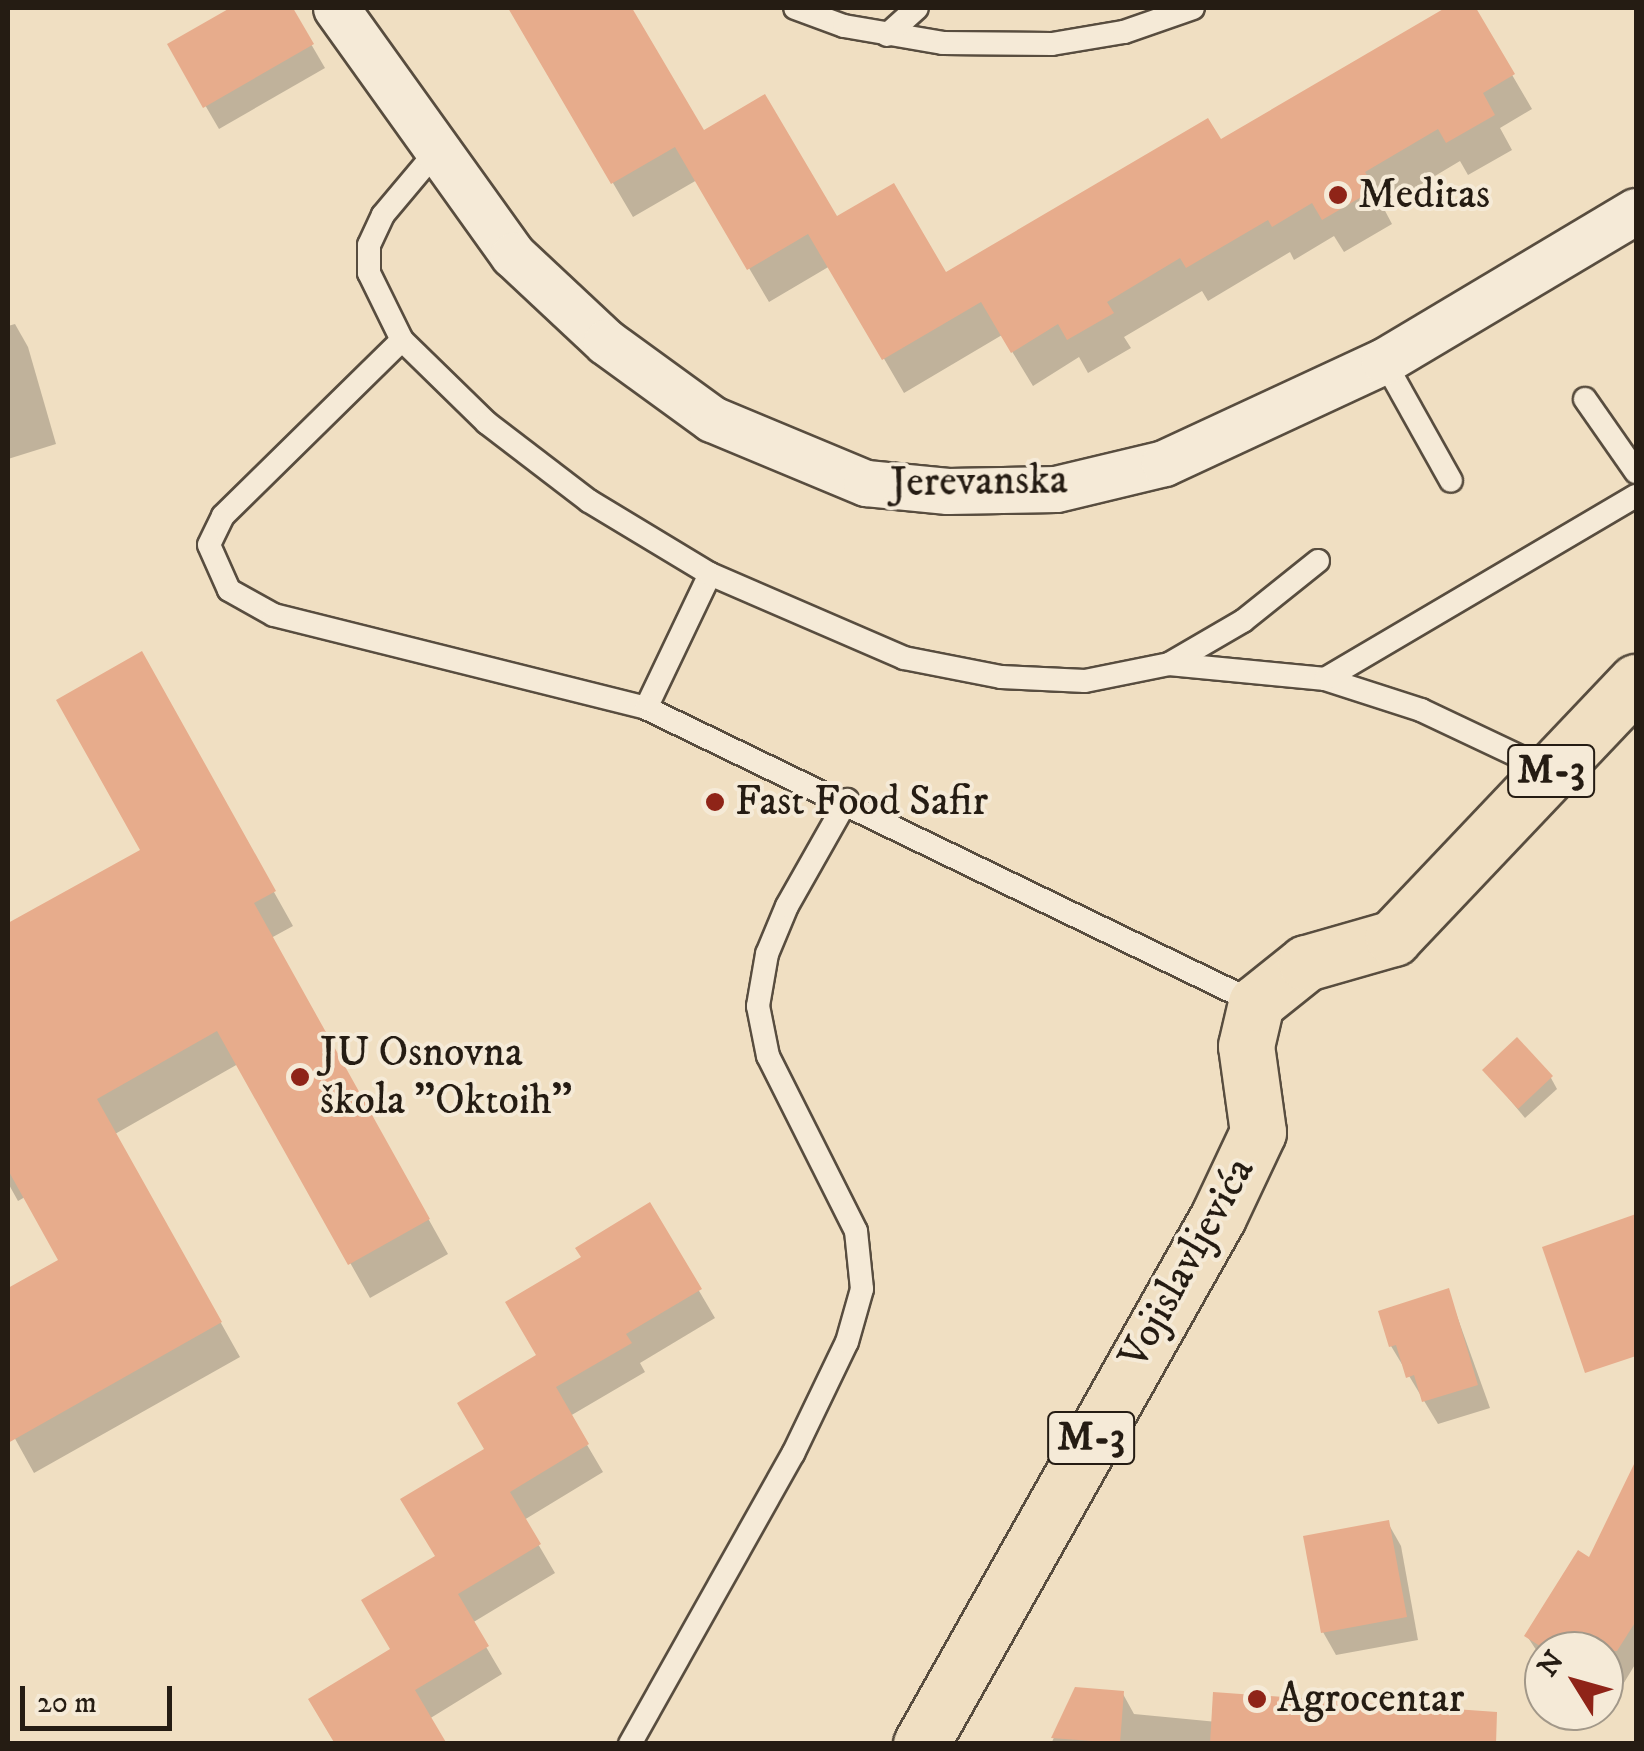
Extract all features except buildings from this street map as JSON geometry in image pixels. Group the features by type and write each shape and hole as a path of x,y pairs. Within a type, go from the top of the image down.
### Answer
{"main road":[{"name":"M-3","path":"1256,1003 1306,963 1393,938 1636,682"},
{"name":"Vojislavljevića","path":"921,1744 1218,1217 1258,1132 1246,1046 1256,1003"}],"street":[{"name":"Jerevanska","path":"336,8 435,153 513,255 606,342 712,419 866,484 948,491 1056,488 1164,463 1384,361 1636,211"}],"lane":[{"path":"795,8 887,35 943,44 1052,44 1124,32 1193,8"},
{"path":"887,35 917,8"},
{"path":"435,153 383,215 369,245 369,273 402,340 486,423 588,501 710,574 904,658 1002,678 1085,680 1169,664 1325,678 1421,710 1550,771"},
{"path":"402,340 223,516 209,545 215,569 229,590 274,616 646,708 847,800 1256,1003"},
{"path":"1384,361 1451,481"},
{"path":"1585,399 1636,472"},
{"path":"1325,678 1636,496"},
{"path":"1169,664 1243,621 1318,561"},
{"path":"646,708 710,574"},
{"path":"630,1744 793,1454 847,1342 862,1289 856,1231 768,1056 758,1006 767,954 786,906 847,800"}],"place":[{"name":"Meditas","path":"1338,195"},
{"name":"Fast Food Safir","path":"715,802"},
{"name":"JU Osnovna škola \"Oktoih\"","path":"300,1077"},
{"name":"Agrocentar","path":"1257,1699"}]}
